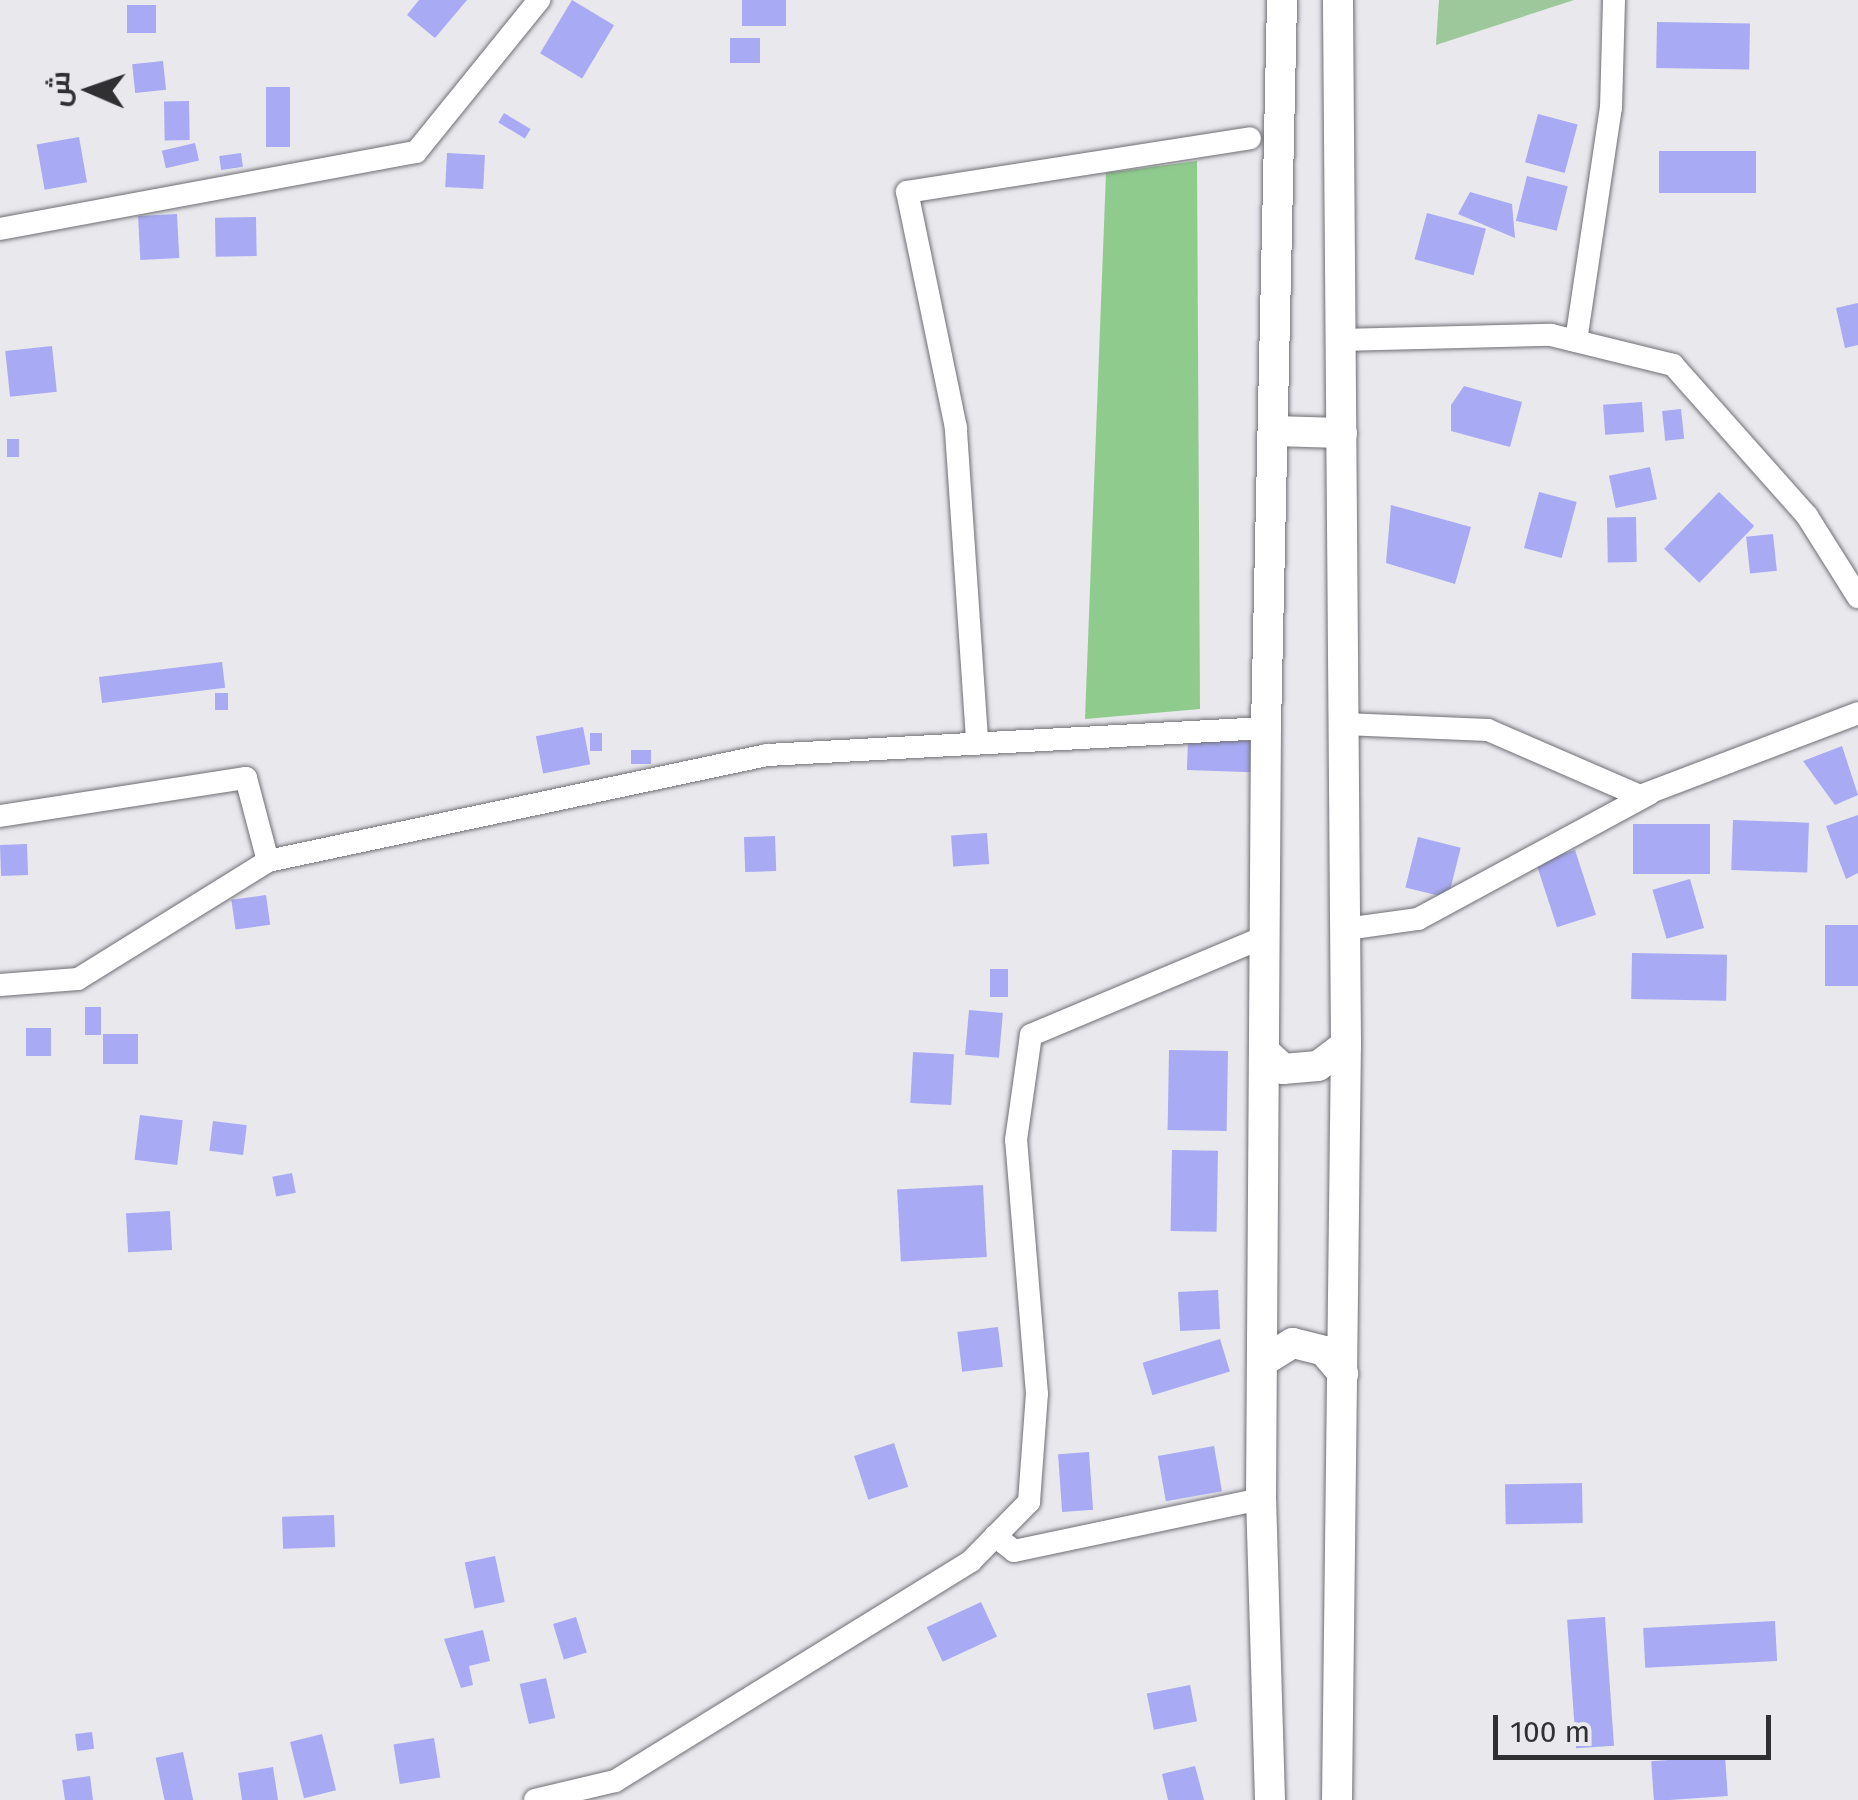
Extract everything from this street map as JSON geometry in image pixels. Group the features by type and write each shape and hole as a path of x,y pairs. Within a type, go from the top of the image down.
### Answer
{"main road":[{"path":"1270,1800 1260,1499 1266,728 1282,0"},
{"path":"1337,1800 1346,1045 1338,0"},
{"path":"1273,430 1342,433"},
{"path":"1265,1052 1283,1069 1318,1066 1346,1045"},
{"path":"1262,1362 1293,1343 1324,1351 1343,1374"}],"street":[{"path":"0,228 416,152 539,0"},
{"path":"1576,341 1611,108 1614,0"},
{"path":"977,739 956,428 907,192 1250,138"},
{"path":"1340,340 1576,341 1673,365 1807,516 1858,597"},
{"path":"1344,724 1488,730 1640,796 1858,713"},
{"path":"0,985 78,979 268,862 767,755 977,739 1266,728"},
{"path":"0,816 246,778 268,862"},
{"path":"1346,930 1418,920 1652,792"},
{"path":"535,1800 615,1781 971,1562 1029,1502 1036,1412 1016,1140 1032,1035 1266,936"},
{"path":"995,1536 1014,1550 1260,1499"}],"green space":[{"path":"1439,0 1574,0 1436,45"},
{"path":"1197,161 1200,709 1085,719 1106,173"}],"building":[{"path":"419,0 467,0 435,38 407,15"},
{"path":"572,0 614,25 582,78 540,53"},
{"path":"742,0 786,0 786,26 742,26"},
{"path":"127,5 156,5 156,33 127,33"},
{"path":"1657,22 1750,24 1749,70 1656,68"},
{"path":"730,38 760,38 760,63 730,63"},
{"path":"163,61 166,90 135,93 132,64"},
{"path":"266,87 290,87 290,147 266,147"},
{"path":"164,101 189,101 190,140 165,140"},
{"path":"504,113 531,129 525,138 498,122"},
{"path":"1538,114 1578,125 1565,173 1525,162"},
{"path":"79,137 87,182 45,190 37,144"},
{"path":"195,143 199,161 166,168 162,151"},
{"path":"1659,151 1756,151 1756,193 1659,193"},
{"path":"241,153 243,167 221,170 219,156"},
{"path":"447,153 485,155 483,189 445,187"},
{"path":"1527,176 1568,186 1557,231 1516,221"},
{"path":"1470,192 1512,204 1515,238 1458,214"},
{"path":"1427,213 1486,229 1473,275 1415,259"},
{"path":"177,214 179,258 140,260 138,216"},
{"path":"256,217 257,256 216,257 215,218"},
{"path":"1858,303 1858,345 1845,348 1836,308"},
{"path":"52,346 57,392 10,397 5,351"},
{"path":"1464,386 1522,402 1510,447 1451,431 1451,405"},
{"path":"1642,402 1644,432 1605,435 1603,405"},
{"path":"1681,409 1684,439 1665,441 1662,411"},
{"path":"7,439 19,439 19,457 7,457"},
{"path":"1650,467 1657,499 1616,508 1609,476"},
{"path":"1539,492 1577,502 1562,558 1524,548"},
{"path":"1719,492 1754,526 1699,583 1664,549"},
{"path":"1391,505 1471,527 1455,584 1386,563"},
{"path":"1636,517 1637,562 1608,562 1607,518"},
{"path":"1773,534 1777,571 1750,574 1746,537"},
{"path":"222,662 225,688 102,703 99,677"},
{"path":"215,693 228,693 228,710 215,710"},
{"path":"583,727 590,764 543,773 536,736"},
{"path":"590,733 602,733 602,751 590,751"},
{"path":"1188,739 1253,741 1252,772 1187,770"},
{"path":"1842,746 1858,795 1835,805 1803,761"},
{"path":"631,750 651,750 651,764 631,764"},
{"path":"1858,815 1858,873 1846,879 1826,826"},
{"path":"1733,820 1809,823 1807,873 1731,870"},
{"path":"1633,824 1710,824 1710,874 1633,874"},
{"path":"987,833 989,864 953,866 951,836"},
{"path":"775,836 776,871 745,872 744,837"},
{"path":"1418,837 1461,848 1448,898 1405,887"},
{"path":"27,844 28,875 1,876 0,845"},
{"path":"1575,850 1596,915 1557,927 1536,863"},
{"path":"1690,879 1704,928 1667,939 1653,890"},
{"path":"266,895 270,925 236,930 231,900"},
{"path":"1825,925 1858,925 1858,986 1825,986"},
{"path":"1632,953 1727,955 1726,1001 1631,999"},
{"path":"990,969 1008,969 1008,997 990,997"},
{"path":"85,1007 101,1007 101,1035 85,1035"},
{"path":"969,1010 1003,1013 999,1058 965,1055"},
{"path":"26,1028 51,1028 51,1056 26,1056"},
{"path":"103,1034 138,1034 138,1064 103,1064"},
{"path":"1169,1050 1228,1051 1227,1131 1168,1130"},
{"path":"913,1052 954,1054 951,1105 910,1103"},
{"path":"140,1115 183,1120 177,1165 135,1160"},
{"path":"213,1121 247,1125 243,1155 209,1151"},
{"path":"1172,1150 1218,1151 1217,1232 1171,1231"},
{"path":"292,1173 296,1193 276,1196 272,1177"},
{"path":"983,1185 987,1257 901,1261 897,1190"},
{"path":"170,1211 172,1250 128,1252 126,1213"},
{"path":"1218,1290 1220,1329 1180,1331 1178,1292"},
{"path":"998,1327 1003,1367 962,1372 957,1332"},
{"path":"1220,1339 1230,1372 1152,1395 1143,1363"},
{"path":"894,1443 908,1487 868,1500 854,1456"},
{"path":"1214,1446 1222,1491 1166,1501 1158,1456"},
{"path":"1089,1452 1093,1510 1062,1512 1058,1454"},
{"path":"1582,1483 1583,1523 1506,1524 1505,1484"},
{"path":"334,1515 335,1547 283,1549 282,1517"},
{"path":"495,1556 505,1602 474,1608 465,1562"},
{"path":"981,1602 997,1636 943,1662 927,1627"},
{"path":"576,1617 587,1652 564,1659 553,1624"},
{"path":"1605,1617 1614,1746 1576,1748 1567,1620"},
{"path":"1775,1621 1777,1661 1645,1668 1643,1628"},
{"path":"483,1630 490,1661 469,1666 473,1685 461,1688 444,1639"},
{"path":"546,1678 555,1718 529,1724 520,1684"},
{"path":"1190,1685 1197,1721 1154,1730 1147,1693"},
{"path":"92,1732 94,1749 77,1751 75,1734"},
{"path":"322,1734 336,1790 304,1798 290,1742"},
{"path":"434,1738 440,1778 400,1784 394,1744"},
{"path":"183,1752 193,1800 165,1800 156,1758"},
{"path":"1725,1756 1728,1796 1654,1800 1651,1761"},
{"path":"1195,1766 1204,1800 1168,1800 1162,1774"},
{"path":"273,1767 278,1800 242,1800 238,1773"},
{"path":"90,1776 93,1800 65,1800 62,1780"}]}
